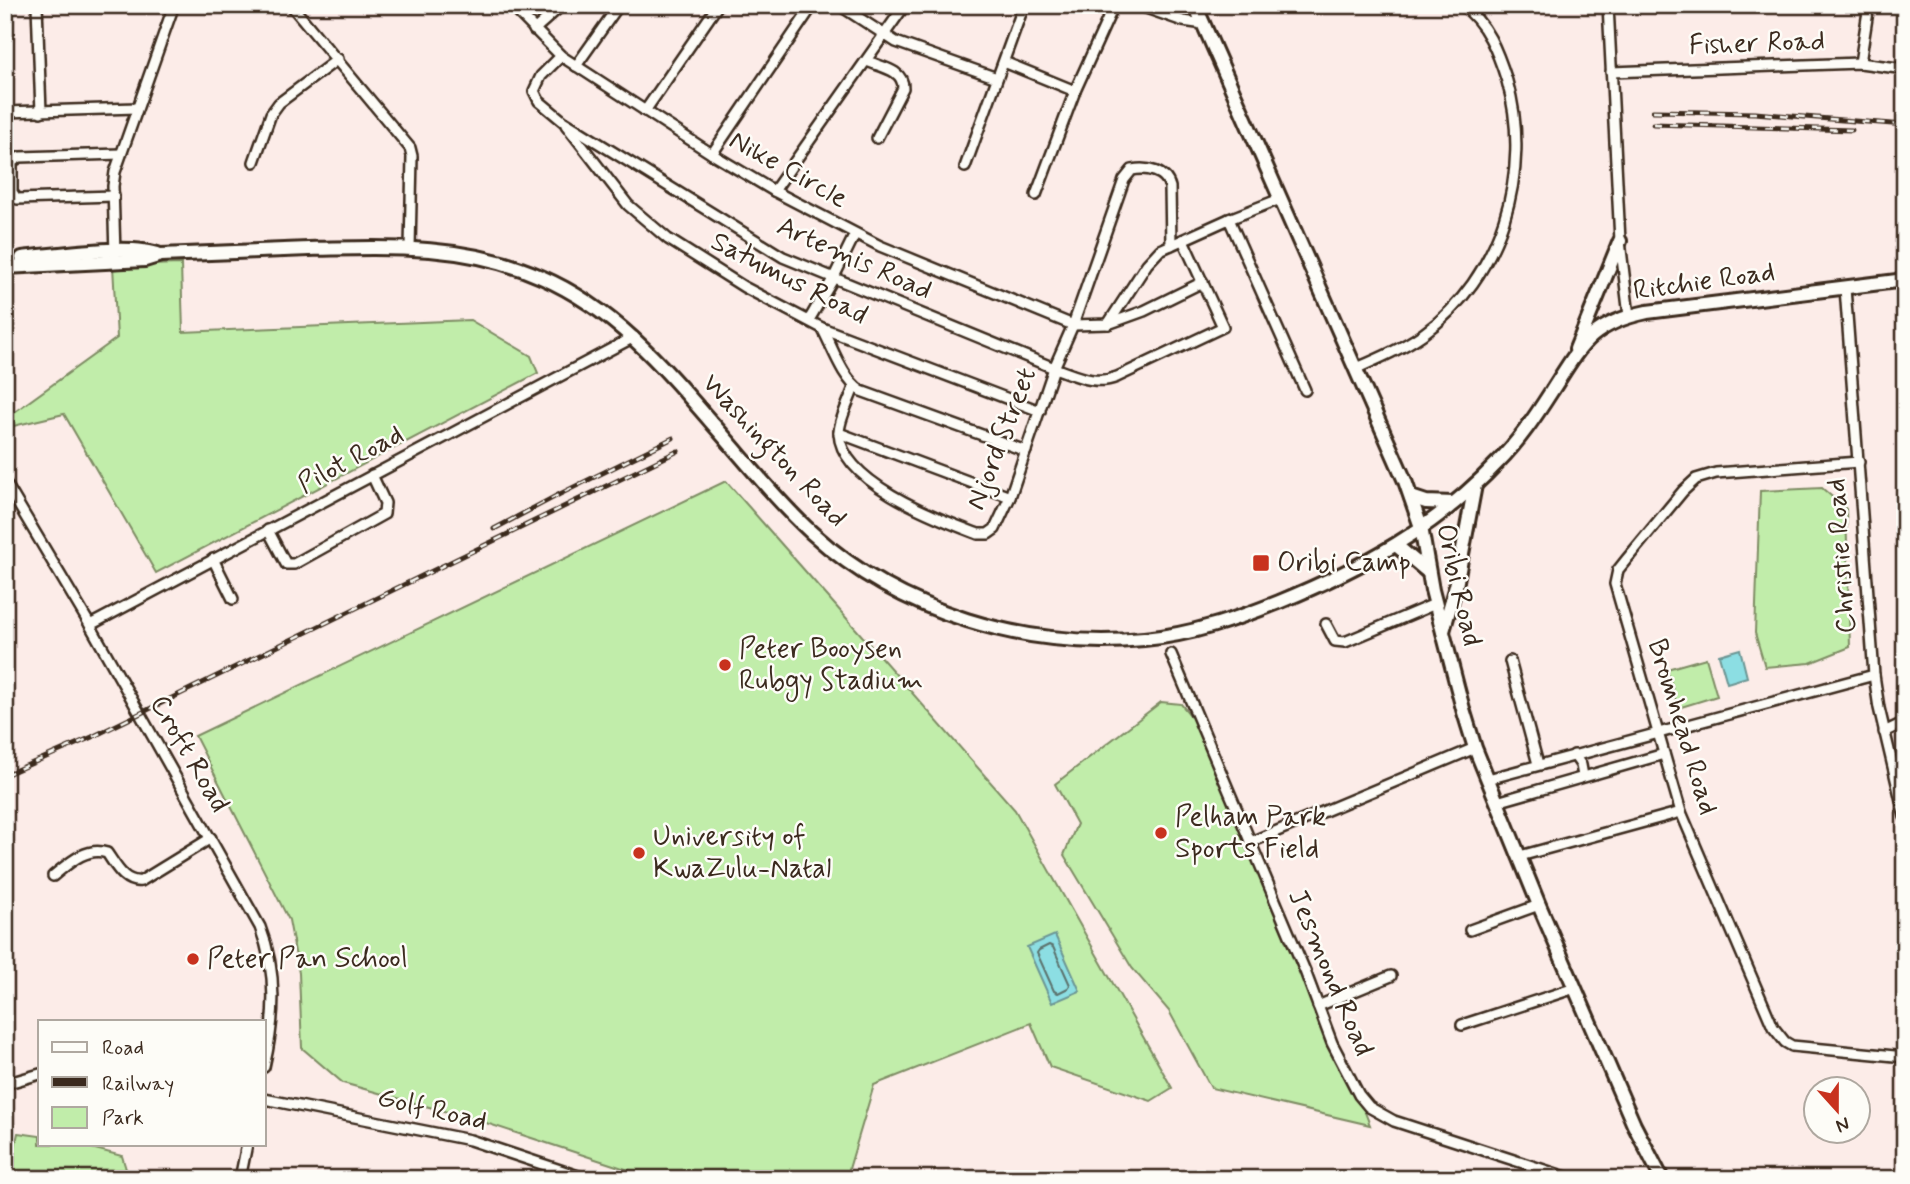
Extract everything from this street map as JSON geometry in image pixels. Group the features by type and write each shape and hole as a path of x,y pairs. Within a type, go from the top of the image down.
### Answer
{"main road":[{"name":"Oribi Road","path":"1195,5 1357,368 1411,497 1421,527 1435,604 1475,748 1634,1125 1662,1179"},
{"path":"1573,355 1620,241"},
{"name":"Washington Road","path":"5,259 115,256 145,260 161,255 410,248 478,255 519,267 580,297 634,337 796,516 828,547 908,596 951,616 1037,636 1082,640 1146,639 1214,625 1276,603 1348,573 1397,546 1475,485 1496,465"},
{"name":"Washington Road","path":"5,267 115,256"},
{"name":"Ritchie Road","path":"1496,465 1523,433 1573,355 1606,326 1654,311 1905,280"},
{"path":"1443,632 1475,485"},
{"path":"1411,497 1426,502 1452,503"},
{"path":"1397,546 1428,572"},
{"path":"1432,590 1455,586"},
{"path":"1648,1179 1656,1166"}],"street":[{"path":"37,5 41,112"},
{"path":"115,256 114,180 174,5"},
{"path":"291,5 410,148 410,248"},
{"name":"Nike Circle","path":"511,5 561,56 774,191 855,234 1073,325"},
{"path":"534,30 562,5"},
{"path":"576,66 619,5"},
{"path":"645,111 718,5"},
{"path":"712,154 813,5"},
{"path":"839,5 883,35 911,48 997,78"},
{"path":"774,191 905,5"},
{"path":"965,167 1024,5"},
{"path":"1036,195 1075,91 1114,5"},
{"path":"1137,5 1183,21 1204,24"},
{"path":"1357,368 1417,338 1460,300 1487,260 1511,199 1517,145 1514,106 1489,36 1479,20 1461,5"},
{"path":"1608,5 1620,241 1629,317"},
{"path":"1860,63 1869,5"},
{"name":"Artemis Road","path":"561,56 541,76 534,91 539,101 563,121 764,246 833,279 1054,368 1091,380 1109,380 1223,327 1203,282"},
{"path":"254,162 271,114 279,103 338,60"},
{"path":"867,61 898,73 904,83 877,138"},
{"path":"1004,62 1075,91"},
{"name":"Fisher Road","path":"1611,72 1860,63 1905,69"},
{"path":"5,112 137,108"},
{"name":"Satumus Road","path":"563,121 628,205 668,239 744,287 822,328 1040,411"},
{"path":"114,196 17,199 12,192 12,162 16,157 24,156 121,154"},
{"name":"Njord Street","path":"839,432 848,457 862,474 933,517 978,534 988,534 999,524 1010,497 1054,368 1073,325 1126,174 1132,170 1142,169 1168,179 1171,245"},
{"path":"1108,324 1154,256 1171,245 1280,199"},
{"path":"1229,219 1305,390"},
{"path":"809,320 855,234"},
{"path":"1073,325 1108,324 1144,311 1203,282 1183,240"},
{"name":"Christie Road","path":"1846,288 1874,675 1884,732 1905,817"},
{"path":"822,328 854,387 869,395 1026,452"},
{"name":"Pilot Road","path":"90,625 634,337"},
{"path":"854,387 839,432 1010,497"},
{"name":"Bromhead Road","path":"1859,462 1705,475 1696,479 1618,570 1615,584 1681,812 1766,1013 1785,1042 1805,1049 1905,1057"},
{"path":"268,530 286,565 294,564 384,514 385,503 372,475"},
{"name":"Croft Road","path":"5,482 90,625 260,927 272,967 273,1008 266,1054"},
{"path":"213,559 233,599"},
{"path":"1326,624 1335,640 1353,641 1435,604"},
{"name":"Jesmond Road","path":"1171,654 1332,1043 1359,1095 1369,1107 1381,1115 1572,1179"},
{"path":"1510,661 1538,764"},
{"path":"1488,779 1874,675"},
{"path":"1884,732 1905,722"},
{"path":"1251,842 1475,748"},
{"path":"1497,802 1664,754"},
{"path":"1574,755 1581,765 1583,776"},
{"path":"1520,856 1681,812"},
{"path":"53,876 80,856 98,851 107,853 126,878 141,881 211,838"},
{"path":"1470,930 1539,905"},
{"path":"1318,1006 1391,976"},
{"path":"1462,1025 1575,988"},
{"path":"5,1084 38,1075"},
{"name":"Golf Road","path":"266,1099 470,1140 587,1179"},
{"path":"240,1179 247,1146"}],"green space":[{"path":"181,264 183,332 470,320 531,356 538,373 156,573 64,414 5,428 5,416 13,413 117,338 113,266"},
{"name":"University of KwaZulu-Natal","path":"726,481 1015,810 1172,1088 1151,1101 1050,1067 1031,1023 874,1085 846,1179 656,1179 483,1122 343,1083 302,1048 299,973 289,920 195,736"},
{"path":"1822,488 1846,509 1850,647 1810,663 1765,667 1755,633 1760,491"},
{"path":"1706,658 1717,696 1678,708 1667,669"},
{"path":"1161,702 1181,704 1214,744 1288,918 1370,1125 1211,1088 1169,1011 1132,968 1064,855 1077,824 1055,784"},
{"path":"18,1133 38,1136 38,1146 84,1146 122,1156 129,1179 13,1179 10,1169"},
{"path":"1189,1170 1241,1173 1261,1179 1175,1179"}],"water":[{"path":"1740,649 1747,677 1727,683 1719,655"},
{"path":"1055,935 1080,991 1052,1003 1027,947"}],"railway":[{"path":"1653,111 1755,113 1905,125"},
{"path":"1653,124 1852,130"},
{"path":"494,529 673,438"},
{"path":"5,775 92,737 678,451"}],"place":[{"name":"Oribi Camp","path":"1261,563"},
{"name":"Peter Booysen Rubgy Stadium","path":"725,665"},
{"name":"Pelham Park Sports Field","path":"1161,833"},
{"name":"University of KwaZulu-Natal","path":"639,853"},
{"name":"Peter Pan School","path":"193,959"}]}
